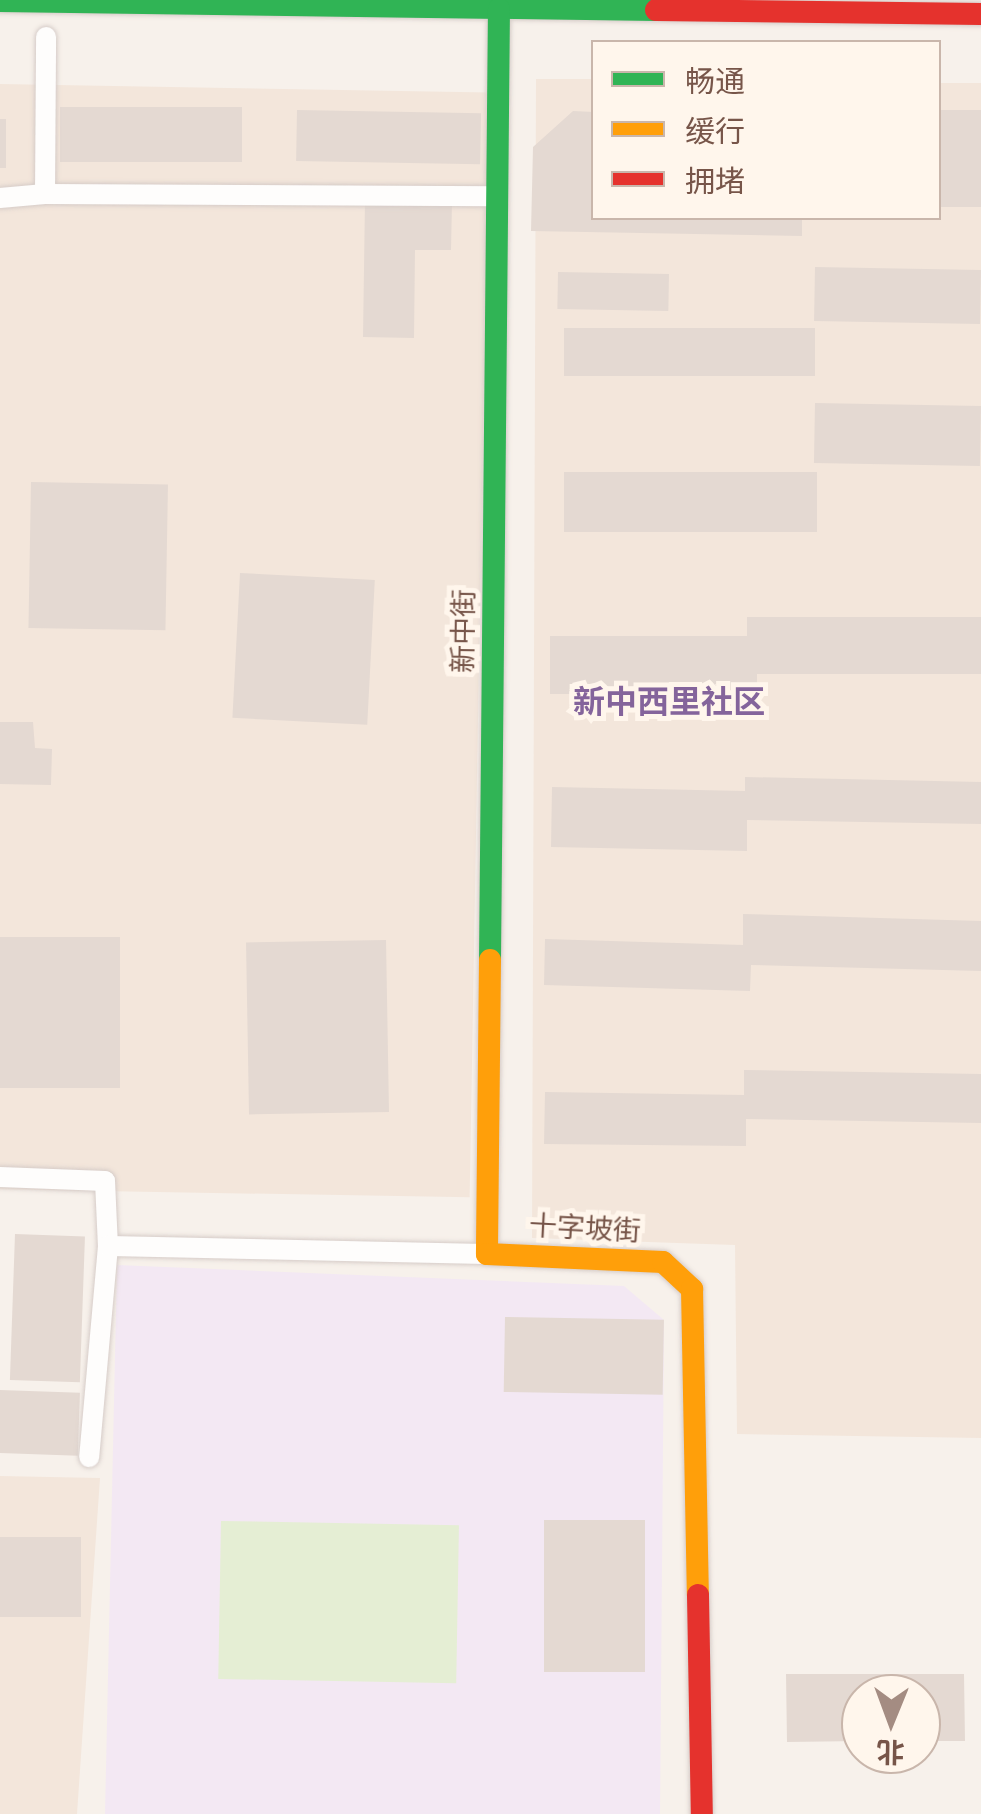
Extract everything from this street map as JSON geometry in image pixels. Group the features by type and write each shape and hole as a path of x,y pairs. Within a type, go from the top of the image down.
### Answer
{"street":[{"path":"0,2 981,14"},
{"name":"新中街","path":"487,1254 500,9"},
{"path":"45,194 46,37"},
{"path":"0,198 45,194 497,196"},
{"path":"0,1176 105,1181 108,1246 89,1457"},
{"name":"十字坡街","path":"108,1246 663,1262 692,1288 702,1814"}],"shaded area":[{"path":"536,79 591,79 591,220 941,220 941,83 981,83 981,1438 737,1434 735,1245 532,1238"},
{"path":"0,84 489,93 470,1197 0,1189"},
{"path":"117,1265 624,1286 664,1320 660,1814 105,1814"},
{"path":"0,1476 100,1478 77,1814 0,1814"}],"green space":[{"path":"221,1521 459,1525 456,1683 218,1679"}],"building":[{"path":"60,107 242,107 242,162 60,162"},
{"path":"297,110 481,113 480,164 296,161"},
{"path":"941,110 981,110 981,207 941,207"},
{"path":"573,111 591,112 591,220 802,220 802,236 531,231 533,147"},
{"path":"0,119 6,119 6,168 0,168"},
{"path":"365,200 452,202 451,250 415,250 414,338 363,337"},
{"path":"815,267 981,270 980,324 814,321"},
{"path":"558,272 669,274 668,311 557,309"},
{"path":"564,328 815,328 815,376 564,376"},
{"path":"815,403 981,406 980,466 814,463"},
{"path":"564,472 817,472 817,532 564,532"},
{"path":"31,482 168,484 165,630 28,628"},
{"path":"240,573 375,580 367,725 232,718"},
{"path":"747,617 981,617 981,674 757,674 757,694 550,694 550,636 747,636"},
{"path":"0,722 33,722 35,748 52,749 51,785 0,784"},
{"path":"745,777 981,782 981,824 747,820 747,851 551,847 552,787 745,791"},
{"path":"743,914 981,921 981,971 751,965 750,991 544,985 545,939 743,945"},
{"path":"0,937 120,937 120,1088 0,1088"},
{"path":"386,940 389,1112 249,1114 246,942"},
{"path":"744,1070 981,1074 981,1123 746,1119 746,1146 544,1144 545,1092 744,1095"},
{"path":"15,1234 85,1236 80,1382 10,1380"},
{"path":"505,1317 664,1320 663,1395 504,1392"},
{"path":"0,1390 80,1393 78,1456 0,1453"},
{"path":"544,1520 645,1520 645,1672 544,1672"},
{"path":"0,1537 81,1537 81,1617 0,1617"},
{"path":"786,1674 841,1674 841,1741 787,1742"},
{"path":"941,1674 964,1674 965,1741 941,1741"}],"traffic: fast":[{"path":"0,1 656,10"},
{"path":"490,960 499,9"}],"traffic: slow":[{"path":"490,960 487,1254 663,1262 692,1289 698,1595"}],"traffic: jam":[{"path":"656,10 981,14"},
{"path":"698,1595 702,1814"}],"district":[{"name":"新中西里社区","path":"669,701"}]}
